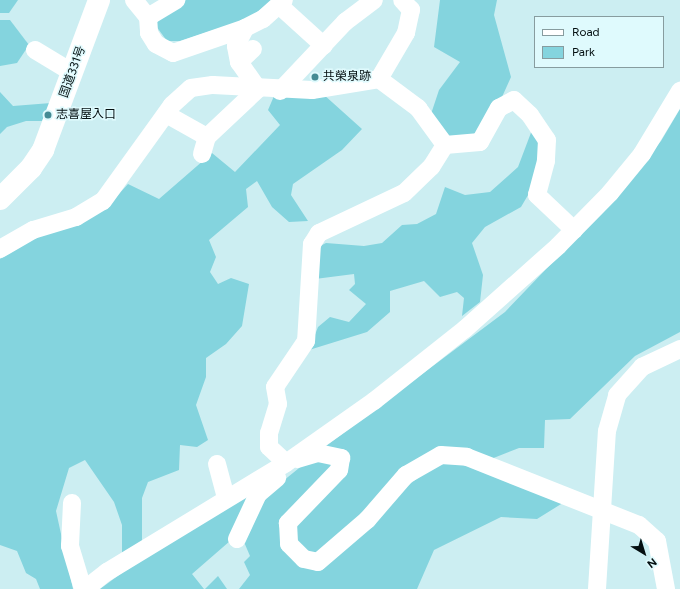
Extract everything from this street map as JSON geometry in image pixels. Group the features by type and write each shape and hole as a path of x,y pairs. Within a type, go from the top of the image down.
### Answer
{"highway":[{"name":"国道331号","path":"0,199 31,168 43,150 99,0"}],"street":[{"path":"134,0 148,17 149,33 156,44 173,53 244,28 282,3 324,46"},
{"path":"148,17 176,0"},
{"path":"280,91 345,22 374,0"},
{"path":"379,79 406,33 411,10 402,0"},
{"path":"244,28 236,46 239,62 258,89"},
{"path":"239,62 252,49"},
{"path":"35,50 73,73"},
{"path":"0,249 33,230 76,217 103,201 166,114 191,88 213,85 280,91 379,79 418,108 445,145"},
{"path":"202,154 207,137 258,89"},
{"path":"72,503 70,546 84,589 226,498 286,463 374,401 465,329 574,230 642,154 680,91"},
{"path":"445,145 480,142 499,108 514,100 530,115 547,140 546,161 537,195 574,230"},
{"path":"166,114 207,137"},
{"path":"286,463 269,447 269,434 278,404 275,387 306,341 312,244 319,234 404,193 431,167 445,145"},
{"path":"597,589 604,511 607,431 616,395 642,367 680,349"},
{"path":"237,539 258,494 279,476 286,463 318,453 341,458 339,470 288,523 289,544 304,559 318,562 367,520 406,475 441,455 467,457 639,525 657,541 666,589"},
{"path":"217,464 226,498"}],"green space":[{"path":"0,0 18,0 9,13 0,13"},
{"path":"186,0 273,0 248,19 180,41 167,41 156,26 158,19"},
{"path":"440,0 497,0 494,15 511,77 502,97 476,134 451,138 431,114 439,90 460,62 434,47"},
{"path":"0,20 10,20 29,45 17,63 0,66"},
{"path":"0,92 13,106 51,103 42,121 26,121 7,127 0,134"},
{"path":"323,94 362,129 342,150 293,184 291,195 308,221 289,222 272,207 257,181 246,189 248,207 209,240 216,257 210,272 218,284 231,278 249,284 242,326 226,344 206,358 206,377 196,405 208,440 197,447 180,445 179,470 148,482 142,498 142,541 122,553 122,525 114,502 85,460 69,468 56,511 73,589 40,589 36,579 26,573 17,551 0,545 0,259 42,234 106,208 128,184 159,199 212,153 235,172 280,125 268,110 274,96"},
{"path":"680,109 680,332 635,356 570,419 545,420 544,448 519,448 491,459 434,449 318,555 304,553 295,540 294,522 345,471 326,446 505,312 618,194 661,141"},
{"path":"532,130 542,140 531,190 521,207 485,227 472,243 483,275 480,302 462,316 464,298 457,292 440,297 424,281 390,291 390,312 367,332 309,350 318,327 330,317 349,322 366,304 349,290 355,284 354,274 315,279 318,247 326,243 364,246 382,243 402,225 417,224 436,214 445,187 465,195 490,192 518,167"},
{"path":"309,460 334,461 284,545 317,568 395,495 442,460 467,461 566,501 537,519 501,517 434,550 417,589 239,589 250,575 244,562 250,556 244,542 262,498"},
{"path":"253,491 230,541 192,574 204,589 100,589 153,550"},
{"path":"218,576 227,589 205,589"}],"place":[{"name":"共榮泉跡","path":"315,77"},
{"name":"志喜屋入口","path":"48,115"}]}
